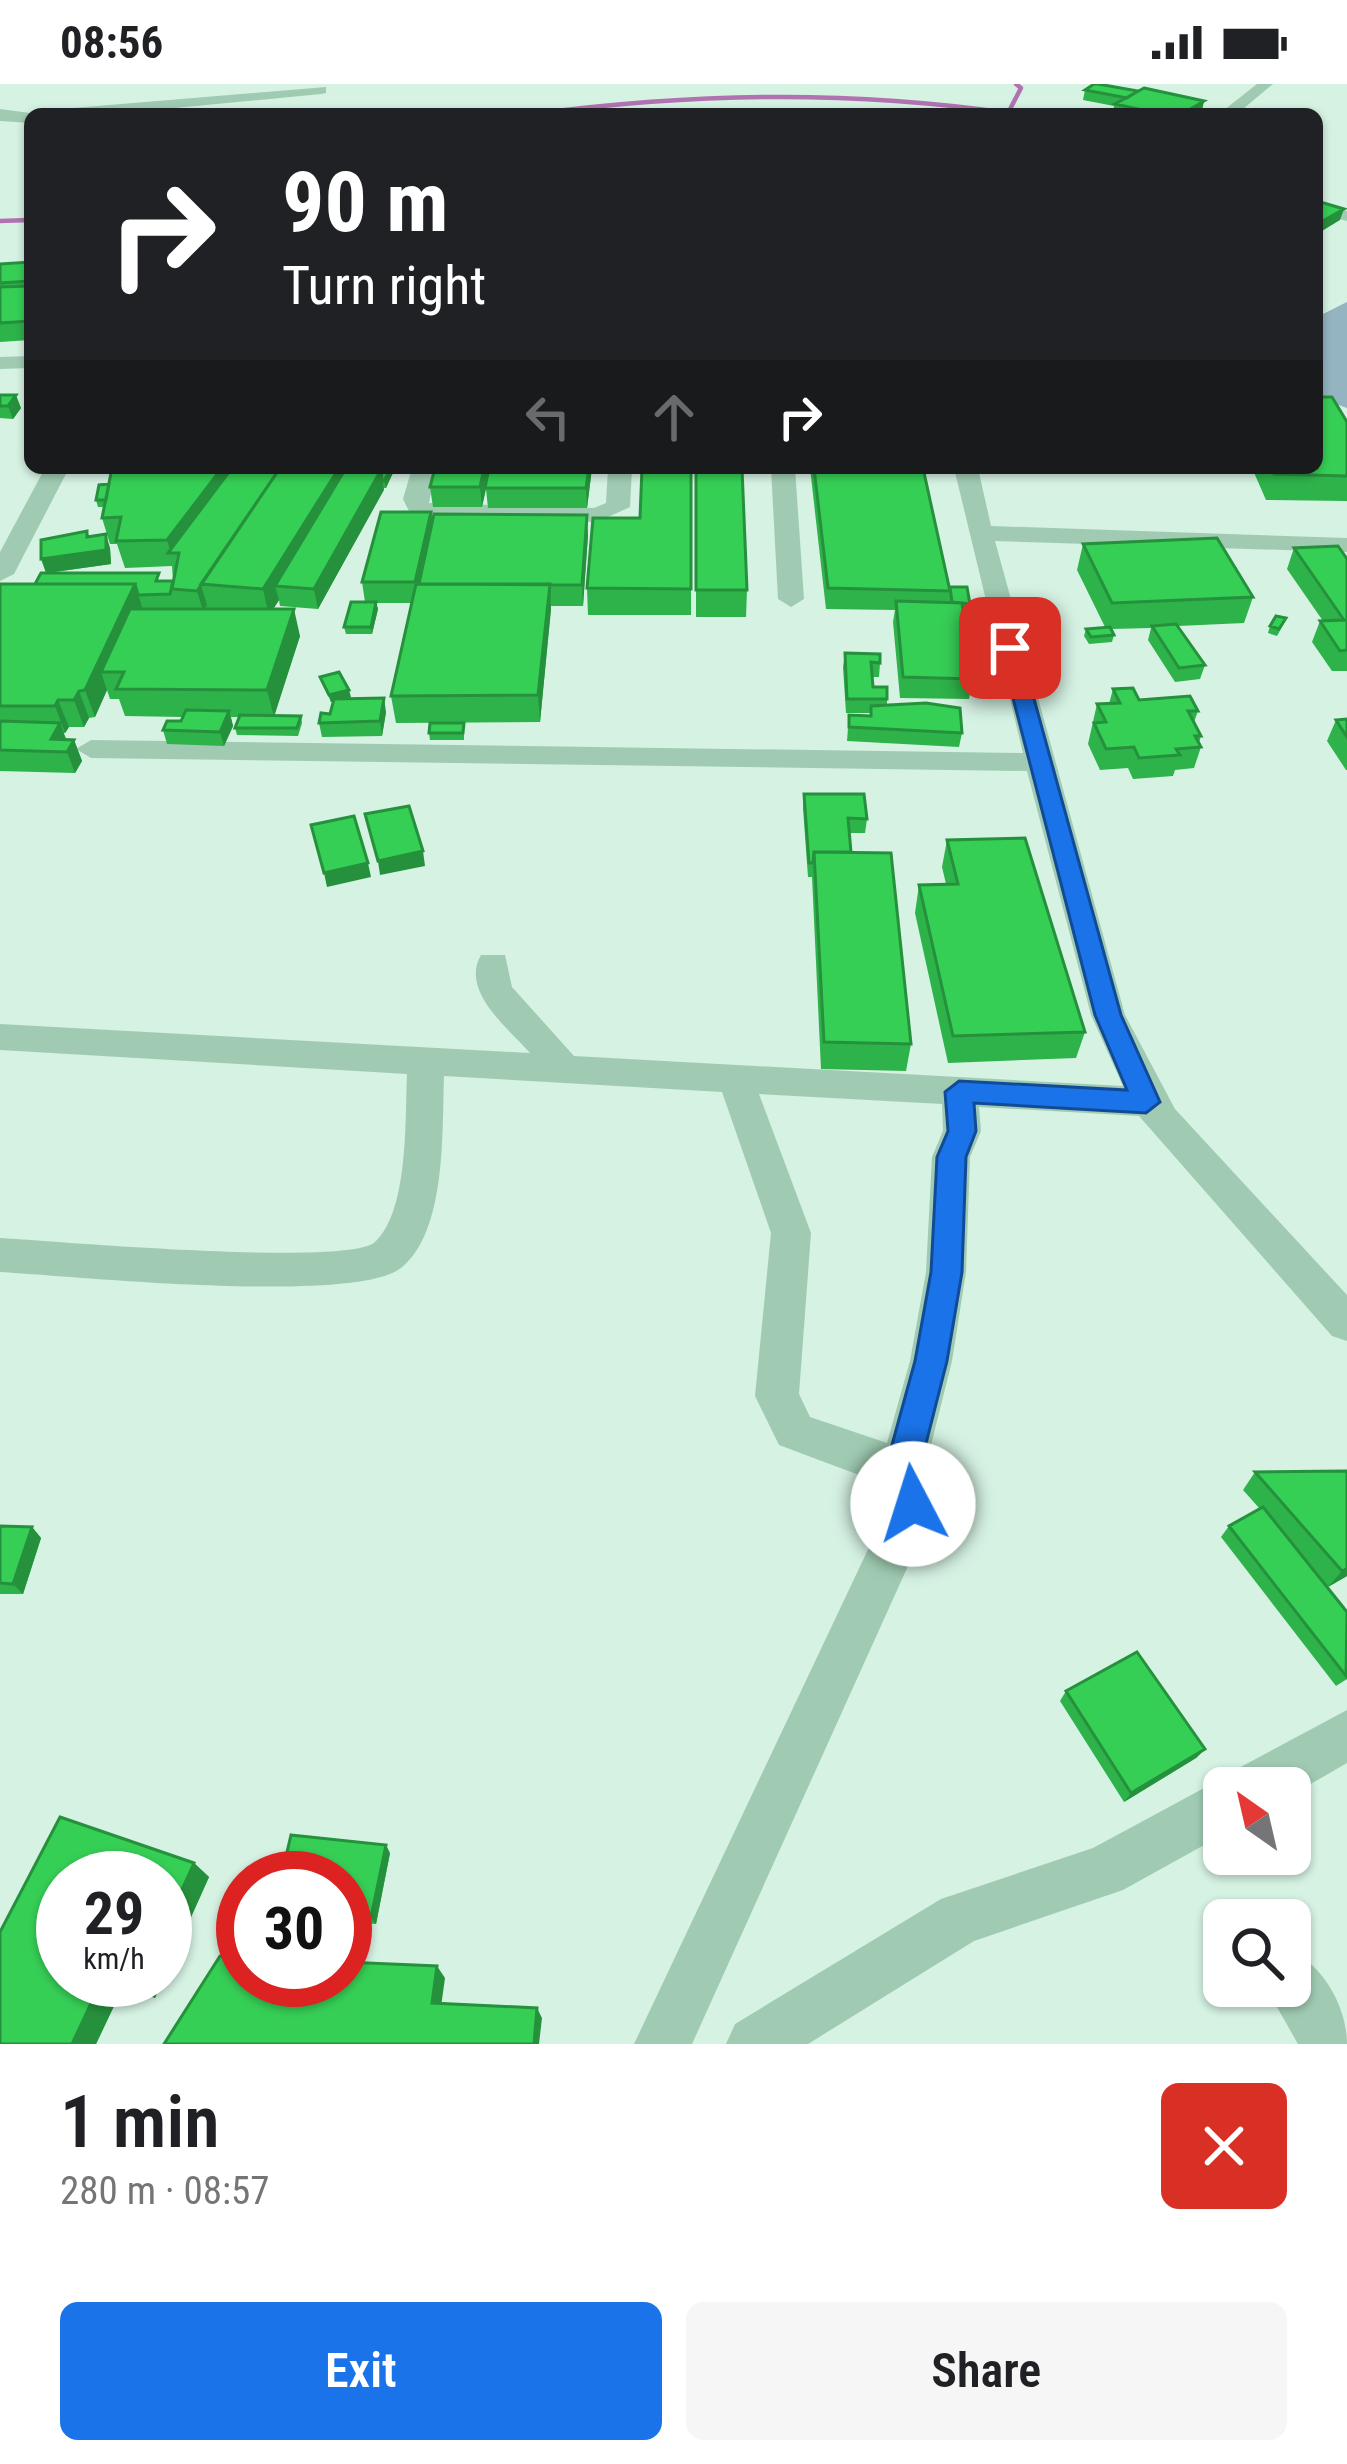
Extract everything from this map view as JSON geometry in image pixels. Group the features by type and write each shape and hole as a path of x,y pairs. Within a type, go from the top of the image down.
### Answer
{"street":[{"path":"1235,108 1266,84"},
{"path":"124,108 321,89"},
{"path":"1,574 54,474"},
{"path":"422,474 416,499 420,510 597,515 617,507 620,474"},
{"path":"783,474 790,599"},
{"path":"967,474 1108,1015 1146,1102 1347,1323"},
{"path":"981,533 1347,545"},
{"path":"91,749 1041,762"},
{"path":"493,963 495,990 567,1072"},
{"path":"0,1037 1146,1102"},
{"path":"0,1256 286,1270 345,1270 371,1264 388,1256 408,1228 421,1169 426,1064"},
{"path":"663,2044 913,1504 911,1487 888,1463 795,1431 777,1396 790,1233 736,1081"},
{"path":"901,1474 931,1361 946,1272 951,1157 962,1131 959,1092"},
{"path":"1290,1767 1347,1735"},
{"path":"755,2044 960,1918 1104,1871 1203,1817"},
{"path":"1307,2007 1330,2044"}],"shaded area":[{"path":"1347,302 1347,408 1323,399 1323,314"}],"building":[{"path":"1094,84 1138,91 1127,98 1085,90"},
{"path":"1144,88 1204,101 1192,108 1115,104"},
{"path":"1323,203 1344,209 1323,221"},
{"path":"24,262 24,281 0,283 0,264"},
{"path":"24,286 24,321 0,323 0,287"},
{"path":"0,395 16,395 8,406 0,406"},
{"path":"1323,397 1332,397 1347,422 1347,476 1274,474 1323,474"},
{"path":"111,474 217,474 167,540 116,541 121,517 102,518"},
{"path":"227,474 276,474 197,591 172,589 179,553 168,553"},
{"path":"276,474 335,474 263,589 201,584"},
{"path":"342,474 379,474 314,589 275,586"},
{"path":"433,474 483,474 480,487 430,487"},
{"path":"488,474 588,474 586,488 485,488"},
{"path":"642,474 691,474 691,589 587,588 593,518 640,518"},
{"path":"696,474 742,474 747,590 696,590"},
{"path":"815,474 924,474 950,591 828,588"},
{"path":"109,484 106,500 96,500 99,485"},
{"path":"381,512 431,512 415,582 362,582"},
{"path":"434,514 587,515 582,585 419,584"},
{"path":"87,531 87,537 106,534 106,550 41,559 41,540"},
{"path":"1217,538 1253,597 1112,603 1083,544"},
{"path":"1338,546 1347,559 1347,650 1340,651 1320,621 1344,620 1294,548"},
{"path":"41,573 159,573 156,581 173,581 170,594 138,595 135,584 35,584"},
{"path":"0,584 135,584 85,690 74,700 58,700 55,706 0,706"},
{"path":"416,584 550,584 538,695 391,696"},
{"path":"950,587 967,587 970,604 952,602"},
{"path":"896,601 962,603 973,679 903,677"},
{"path":"351,602 376,602 371,627 344,627"},
{"path":"130,609 294,609 267,690 116,689 124,672 101,672"},
{"path":"1276,616 1286,618 1279,629 1270,626"},
{"path":"1176,624 1205,665 1179,668 1152,626"},
{"path":"1110,627 1114,635 1091,637 1086,629"},
{"path":"845,653 880,654 880,663 871,662 873,687 887,687 887,699 847,699"},
{"path":"339,672 349,690 329,695 320,677"},
{"path":"1133,688 1139,700 1190,696 1198,711 1188,711 1201,736 1195,736 1201,747 1176,749 1180,755 1139,758 1134,747 1106,749 1094,723 1106,722 1097,704 1120,703 1113,689"},
{"path":"384,698 380,721 319,723 321,713 330,714 334,699"},
{"path":"926,703 960,708 962,733 849,727 849,715 871,716 871,706"},
{"path":"186,710 229,711 220,732 163,730 167,721 181,721"},
{"path":"240,715 301,716 297,728 235,728"},
{"path":"1347,719 1347,737 1336,720"},
{"path":"0,721 60,723 51,739 74,740 67,752 0,750"},
{"path":"430,723 464,723 463,733 429,733"},
{"path":"804,794 864,794 867,819 848,818 851,852 814,852 813,863 809,863"},
{"path":"409,806 423,851 378,861 365,814"},
{"path":"354,816 368,863 324,873 311,825"},
{"path":"1025,838 1085,1032 953,1036 919,885 958,884 947,840"},
{"path":"814,852 891,853 911,1044 824,1042"},
{"path":"1347,1471 1347,1569 1342,1571 1255,1472"},
{"path":"1263,1507 1347,1612 1346,1676 1229,1526"},
{"path":"0,1526 32,1527 13,1584 0,1583"},
{"path":"1137,1652 1205,1749 1131,1793 1066,1691"},
{"path":"60,1817 159,1851 42,1851"},
{"path":"291,1835 386,1845 372,1912 372,1851 287,1851"},
{"path":"36,1863 36,2007 89,2007 72,2044 0,2044 0,1932"},
{"path":"216,1962 216,2007 372,2007 372,1963 437,1966 432,2003 537,2008 534,2044 164,2044 192,2007"}],"waterway":[{"path":"1011,108 1021,88 1016,84"},
{"path":"592,108 770,97 889,100 965,108"},
{"path":"0,221 24,220"}],"route":[{"path":"913,1504 911,1487 901,1474 931,1361 946,1272 951,1157 962,1131 959,1092 1146,1102 1108,1015 1010,648"}]}
